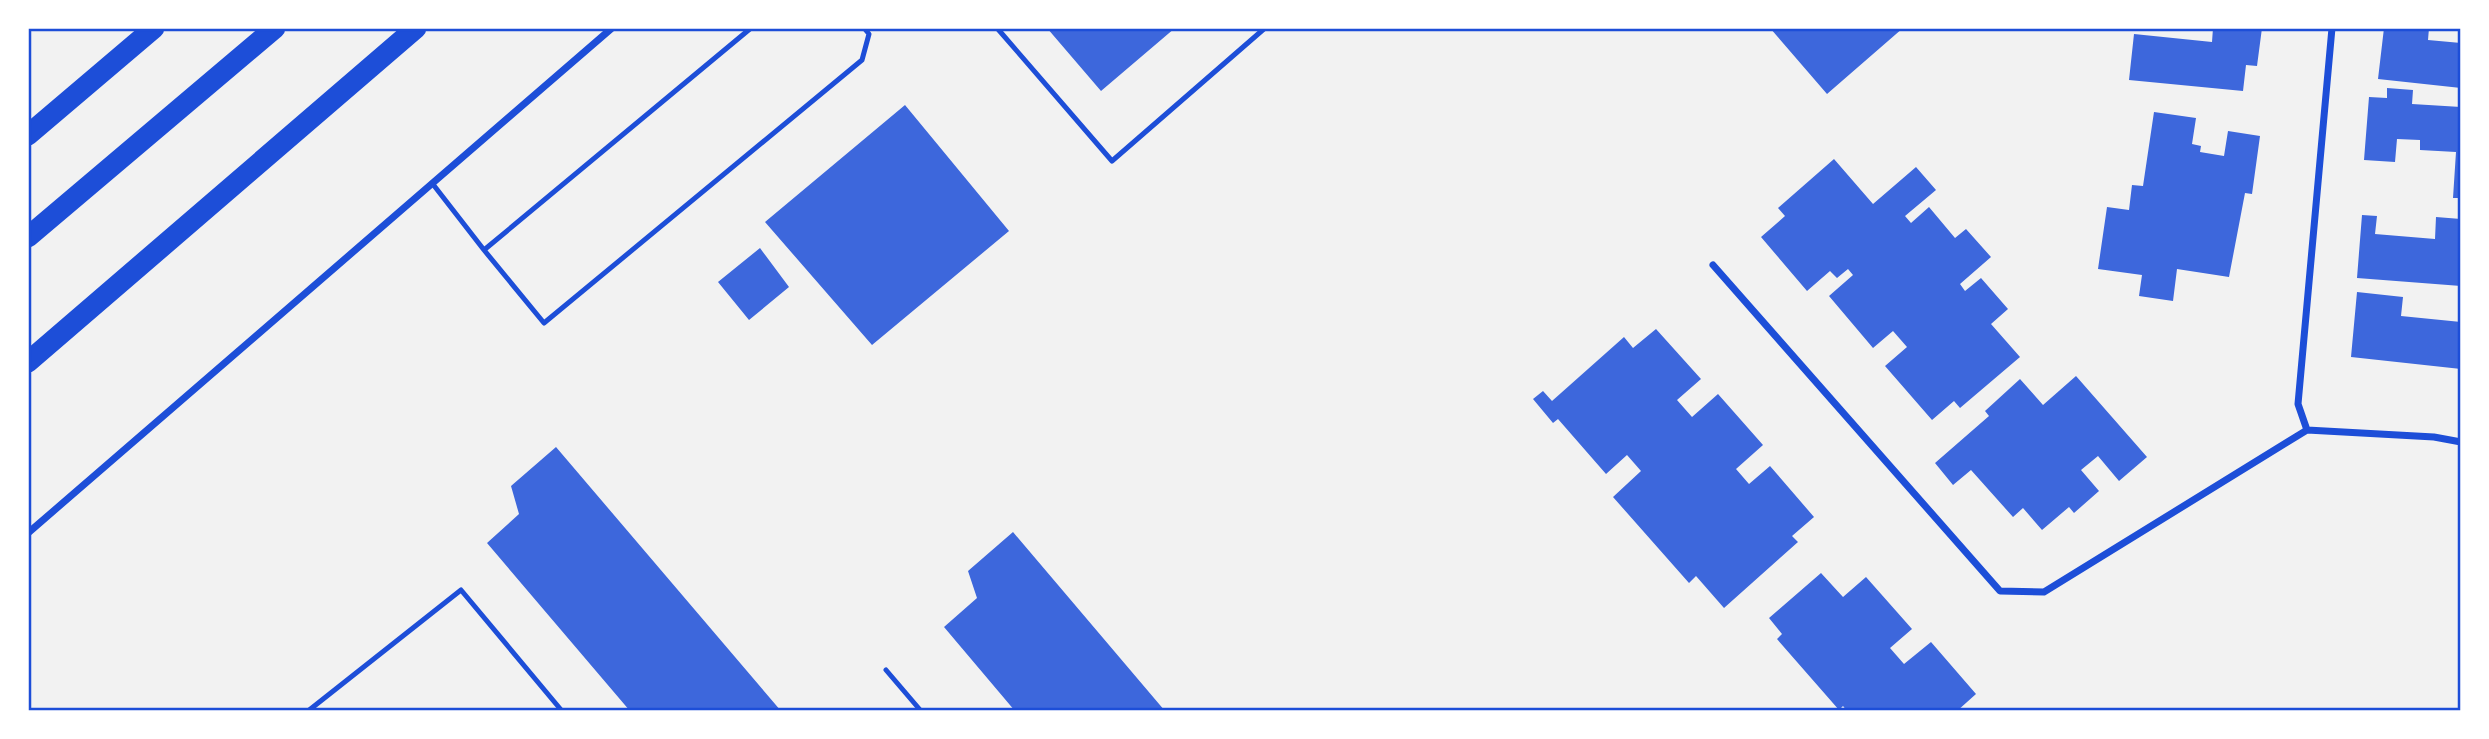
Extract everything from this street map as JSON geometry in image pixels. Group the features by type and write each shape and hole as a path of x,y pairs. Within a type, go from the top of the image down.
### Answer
{"highway":[{"path":"28,135 154,28"},
{"path":"28,237 275,28"},
{"path":"28,362 416,28"}],"street":[{"path":"28,533 612,28"},
{"path":"2307,430 2298,404 2332,28"},
{"path":"1713,265 2000,591 2045,592 2307,430 2434,437 2461,442"}],"lane":[{"path":"484,250 751,28"},
{"path":"431,183 544,323 862,60 869,34 864,28"},
{"path":"997,28 1112,161 1265,28"},
{"path":"308,711 461,590 562,711"},
{"path":"886,670 920,711"}],"building":[{"path":"1047,28 1175,28 1101,91"},
{"path":"1770,28 1903,28 1827,94"},
{"path":"2213,28 2262,28 2257,66 2246,65 2243,91 2129,80 2134,34 2212,42"},
{"path":"2384,28 2429,28 2428,40 2461,43 2461,88 2378,79"},
{"path":"2387,88 2413,90 2412,104 2461,107 2461,198 2453,198 2456,152 2420,150 2420,140 2397,139 2395,162 2364,160 2369,97 2387,98"},
{"path":"905,105 1009,231 872,345 765,222"},
{"path":"2154,112 2196,118 2192,144 2201,146 2200,152 2224,156 2228,131 2260,136 2252,194 2245,193 2229,277 2177,269 2173,301 2139,296 2142,275 2098,269 2107,207 2129,210 2132,185 2143,186"},
{"path":"1834,159 1873,204 1916,167 1936,190 1905,216 1911,223 1929,207 1955,238 1966,229 1991,257 1960,284 1965,291 1981,278 2008,309 1991,324 2020,357 1960,408 1954,401 1932,420 1885,366 1907,347 1893,331 1873,348 1829,296 1853,275 1848,269 1837,278 1830,271 1807,291 1761,237 1785,216 1778,208"},
{"path":"2362,215 2377,216 2375,234 2435,239 2436,217 2461,219 2461,286 2357,278"},
{"path":"760,248 789,287 749,320 718,282"},
{"path":"2357,292 2403,297 2401,316 2461,322 2461,369 2351,357"},
{"path":"1656,329 1701,379 1677,400 1692,417 1718,394 1763,445 1736,469 1749,484 1770,466 1814,517 1792,536 1798,542 1724,608 1696,576 1689,583 1613,497 1641,471 1627,455 1606,474 1558,419 1553,423 1533,399 1543,391 1552,401 1624,337 1633,348"},
{"path":"2076,376 2147,457 2119,481 2098,456 2081,470 2099,491 2074,513 2069,507 2042,530 2023,508 2013,517 1971,470 1953,485 1935,463 1989,416 1985,411 2020,379 2043,405"},
{"path":"556,447 781,711 630,711 487,543 519,514 511,486"},
{"path":"1013,532 1165,711 1015,711 944,627 977,598 968,571"},
{"path":"1821,573 1843,597 1866,577 1912,629 1890,648 1904,664 1931,642 1976,694 1957,711 1847,711 1843,706 1839,710 1777,639 1782,634 1769,618"}]}
